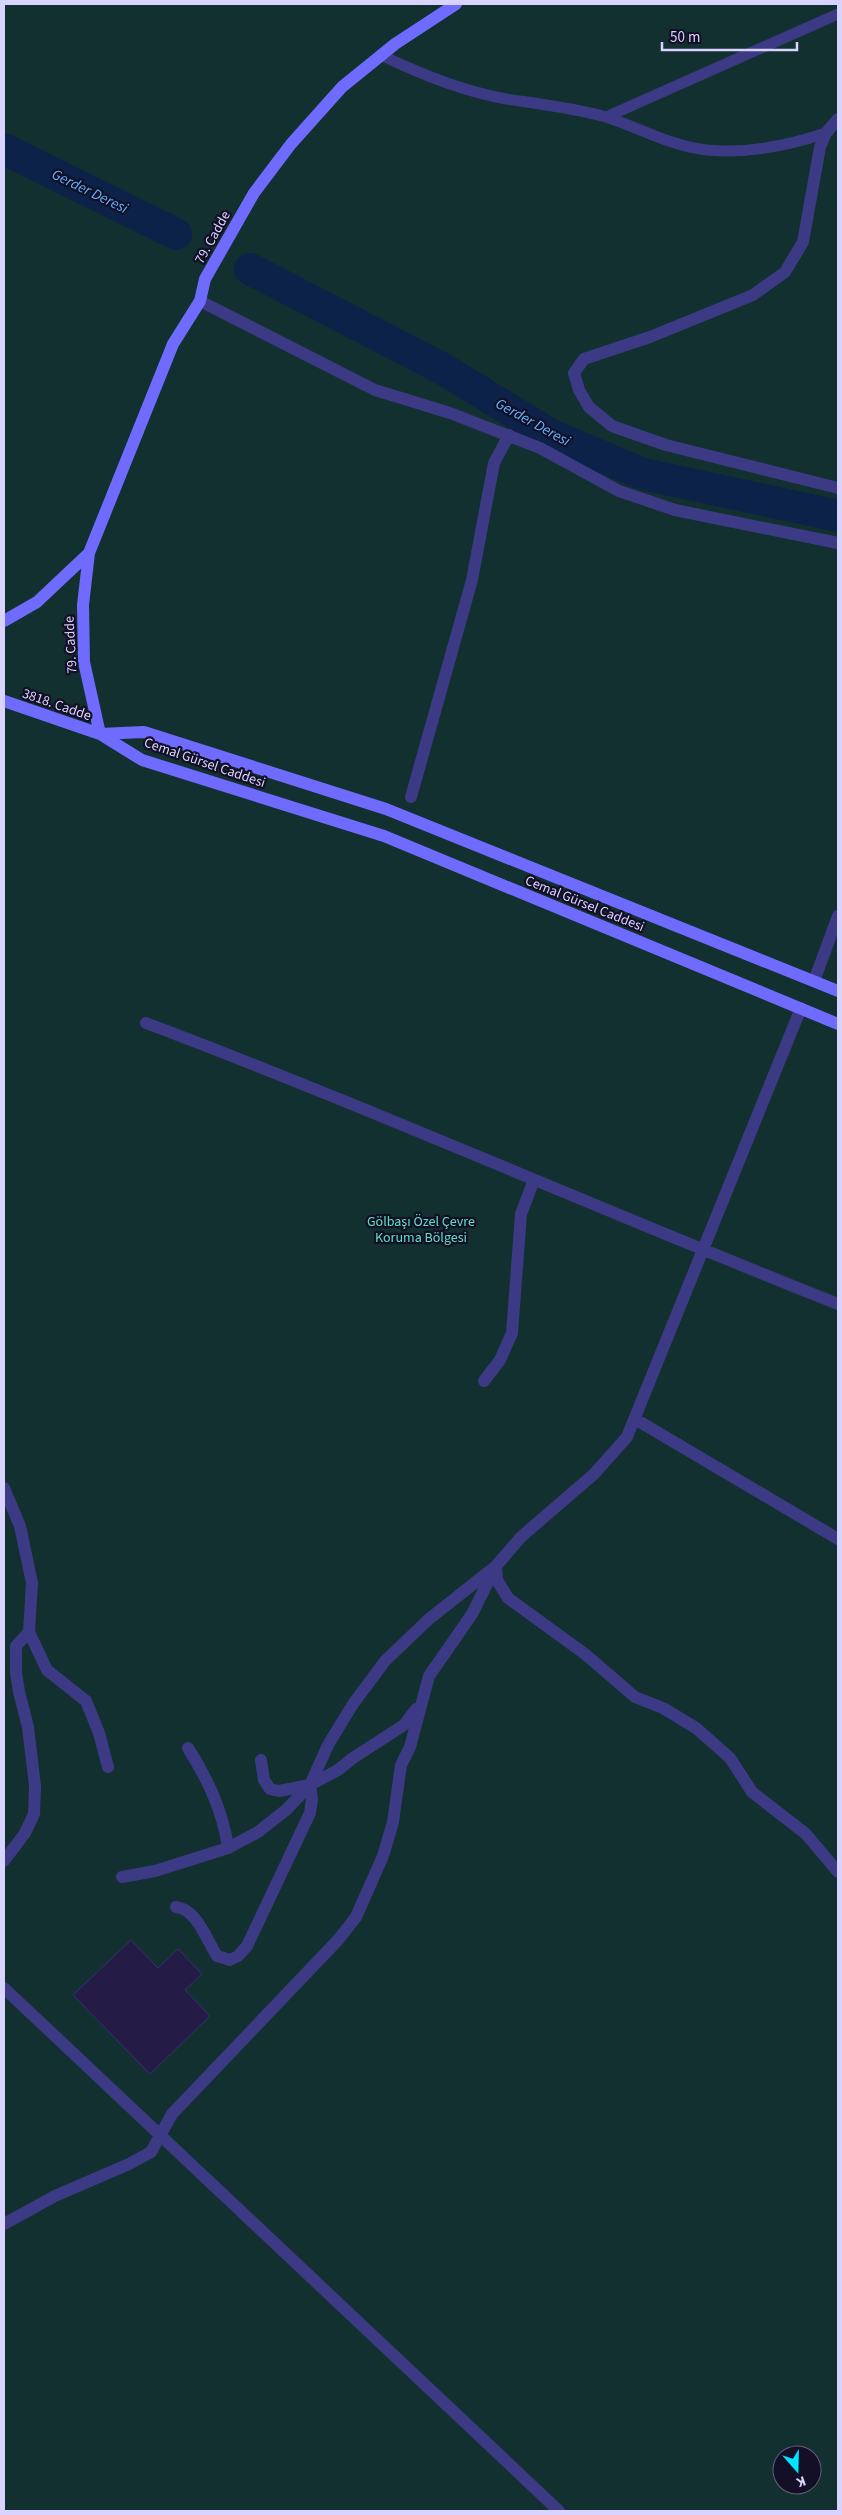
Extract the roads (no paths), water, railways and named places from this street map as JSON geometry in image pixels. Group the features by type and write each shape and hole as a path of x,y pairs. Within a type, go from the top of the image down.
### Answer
{"street":[{"name":"79. Cadde","path":"100,734 88,691 84,655 83,605 89,553 173,344 200,301 205,279 254,193 291,144 342,87 381,55 451,5"},
{"path":"838,119 826,133 815,174 803,242 785,272 753,295 650,337 584,359 574,373 578,390 589,407 612,426 666,445 838,488"},
{"path":"200,301 375,390 450,413 509,435 540,448 619,491 674,510 838,543"},
{"path":"411,798 468,598 494,463 509,435"},
{"name":"79. Cadde","path":"4,622 37,602 89,553"},
{"name":"3818. Cadde","path":"4,701 100,734"},
{"name":"Cemal Gürsel Caddesi","path":"100,734 144,732 386,809 838,990"},
{"name":"Cemal Gürsel Caddesi","path":"100,734 142,760 384,836 838,1024"},
{"path":"814,981 838,916"},
{"path":"122,1877 155,1871 228,1848 258,1832 286,1810 310,1785 328,1745 353,1704 385,1661 429,1620 496,1566 521,1537 594,1474 626,1437 635,1419 801,1008"},
{"path":"146,1022 265,1068 703,1251 838,1304"},
{"path":"484,1381 500,1360 512,1333 521,1214 534,1180"},
{"path":"635,1419 838,1539"},
{"path":"4,1488 20,1526 32,1583 29,1632 46,1670 86,1702 99,1733 108,1767"},
{"path":"4,2224 54,2196 151,2152 172,2114 338,1940 356,1917 383,1856 393,1822 401,1765 410,1747 429,1676 472,1614 496,1566"},
{"path":"496,1566 497,1580 508,1598 585,1654 635,1697 663,1708 696,1728 730,1758 752,1792 806,1834 838,1872"},
{"path":"4,1861 25,1833 34,1814 35,1786 28,1727 16,1672 16,1646 29,1632"},
{"path":"261,1760 264,1780 270,1788 279,1791 310,1785 338,1770 404,1725 422,1699"},
{"path":"188,1748 210,1786 226,1830 228,1848"},
{"path":"176,1907 182,1907 203,1930 217,1956 230,1960 238,1956 247,1946 310,1813 312,1799 310,1785"},
{"path":"4,1988 559,2511"}],"lane":[{"path":"606,117 838,14"},
{"path":"381,55 419,74 486,95 606,117 684,147 732,151 780,146 826,133"}],"waterway":[{"name":"Gerder Deresi","path":"4,149 176,234"},
{"name":"Gerder Deresi","path":"250,269 443,369 551,435 643,474 838,516"}],"park label":[{"name":"Gölbaşı Özel Çevre Koruma Bölgesi","path":"421,1230"}]}
